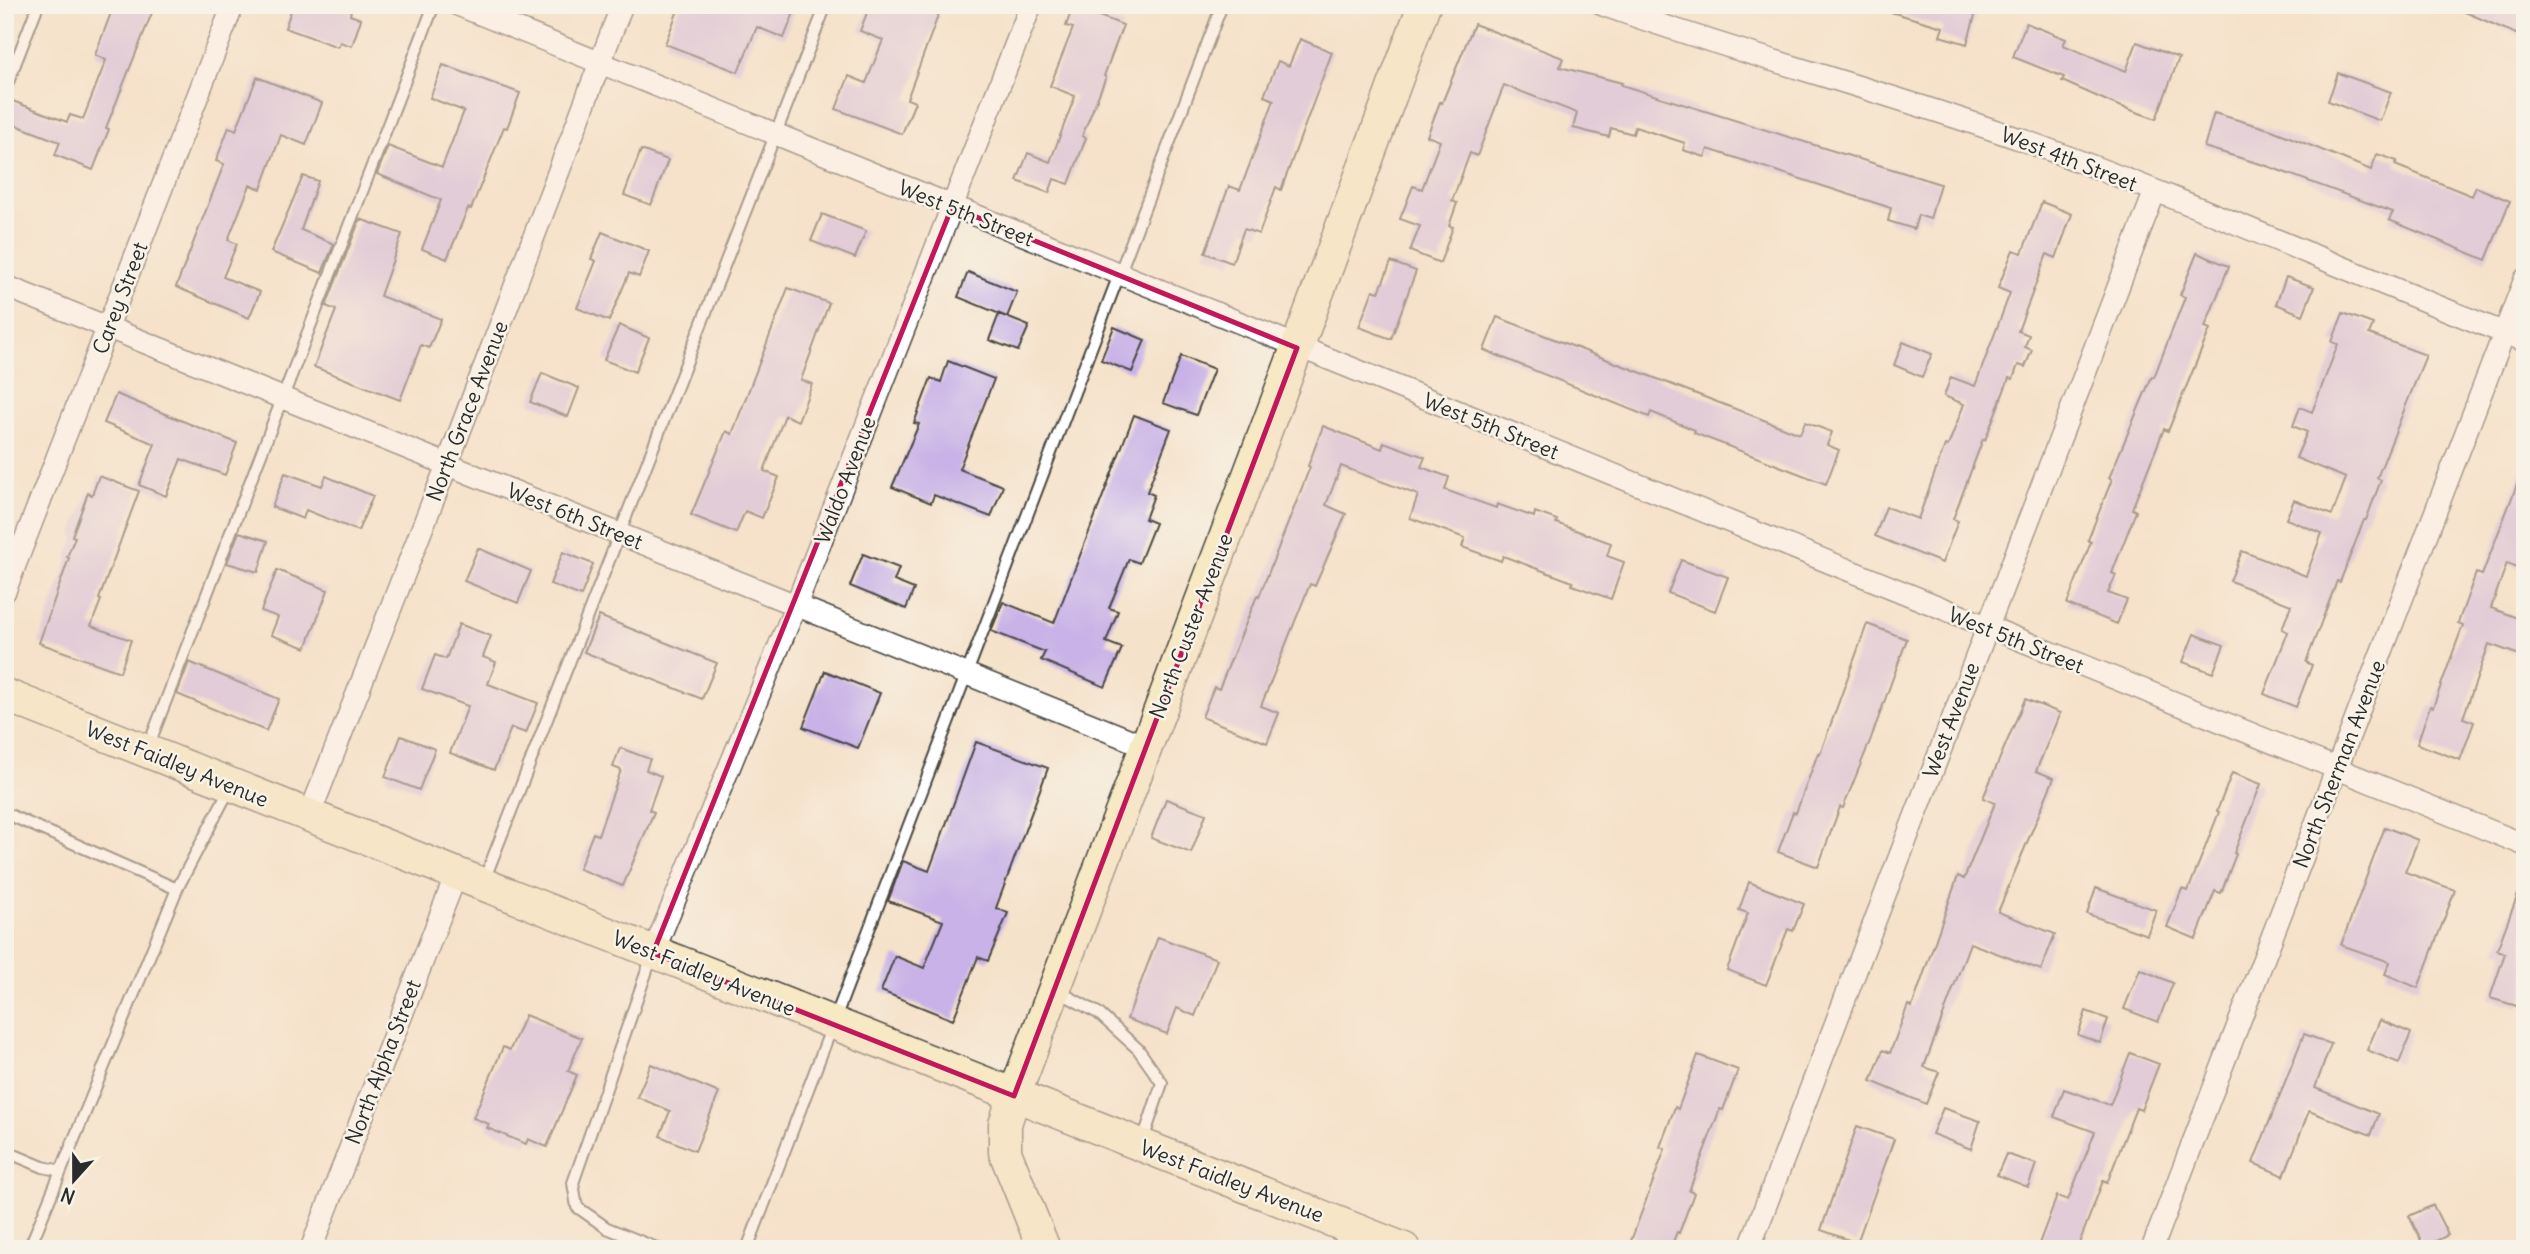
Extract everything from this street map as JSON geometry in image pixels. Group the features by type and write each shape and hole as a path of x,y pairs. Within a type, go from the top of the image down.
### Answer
{"street":[{"name":"Carey Street","path":"5,591 233,5"},
{"name":"West 5th Street","path":"458,5 2525,845"},
{"name":"North Grace Avenue","path":"309,816 447,465 622,5"},
{"name":"Waldo Avenue","path":"653,953 796,605 1031,5"},
{"name":"North Custer Avenue","path":"1044,1249 1005,1152 1005,1124 1424,5"},
{"name":"West 4th Street","path":"1602,5 1931,108 2027,142 2525,341"},
{"name":"West Avenue","path":"1749,1249 2155,191"},
{"name":"North Sherman Avenue","path":"2152,1249 2525,279"},
{"name":"West 6th Street","path":"5,286 1145,746"},
{"name":"West Faidley Avenue","path":"5,695 1141,1145 1342,1237 1404,1249"},
{"name":"North Alpha Street","path":"311,1249 469,880"}],"lane":[{"path":"5,90 38,5"},
{"path":"146,751 434,5"},
{"path":"469,880 620,534 826,5"},
{"path":"747,1249 1222,5"},
{"path":"29,1249 177,888 231,785"},
{"path":"5,813 177,888"},
{"path":"653,953 573,1183 577,1208 607,1228 659,1249"},
{"path":"1054,989 1098,1013 1138,1049 1162,1083 1141,1145"},
{"path":"5,1151 43,1167 61,1171"}],"highlighted area":[{"path":"952,207 1297,348 1014,1096 653,953"}],"building":[{"path":"114,5 155,5 106,128 109,129 93,170 55,155 60,142 5,121 5,98 67,122 70,115 83,119 106,60 95,55"},
{"path":"293,5 337,5 351,10 350,15 361,19 352,46 340,42 338,47 285,28"},
{"path":"680,5 797,5 784,38 757,27 738,72 665,44"},
{"path":"870,5 942,5 907,99 915,102 902,134 836,109 849,76 866,83 883,40 860,31"},
{"path":"1888,5 1978,5 1967,44 1940,36 1943,27 1887,11"},
{"path":"2449,5 2525,5 2525,38"},
{"path":"1073,6 1123,25 1082,136 1086,138 1069,184 1054,179 1049,193 1017,181 1028,153 1050,162 1075,96 1050,86 1073,28 1066,26"},
{"path":"2026,23 2066,39 2063,45 2126,71 2137,42 2179,58 2156,119 2114,104 2062,81 2064,77 2013,57"},
{"path":"1474,24 1563,58 1560,67 1622,83 1621,85 1940,184 1930,219 1918,215 1914,229 1888,221 1891,208 1708,149 1705,157 1683,150 1685,143 1635,127 1633,134 1611,128 1609,137 1573,128 1577,113 1504,85 1477,156 1470,153 1452,201 1457,203 1449,226 1453,227 1440,263 1410,251 1420,226 1400,219 1413,186 1422,189 1440,141 1427,136"},
{"path":"1300,39 1332,52 1281,190 1276,187 1259,234 1244,229 1232,263 1205,253 1229,186 1240,190 1274,100 1264,96 1278,61 1289,66"},
{"path":"443,65 520,93 507,128 504,127 471,209 468,208 447,259 422,249 441,200 377,174 388,146 442,167 464,111 430,98"},
{"path":"2338,73 2391,92 2380,121 2328,101"},
{"path":"257,77 322,103 306,145 281,135 261,189 250,185 228,240 237,244 223,277 260,292 249,318 176,287 224,164 216,161 229,127 236,130"},
{"path":"2214,113 2272,130 2371,170 2377,154 2397,161 2395,165 2472,196 2476,187 2510,201 2486,260 2389,220 2393,212 2267,166 2204,147"},
{"path":"641,150 668,160 651,205 624,195"},
{"path":"303,176 318,181 301,230 334,244 322,273 271,252"},
{"path":"2042,202 2072,214 2056,258 2047,254 2018,331 2029,335 2025,347 2032,350 2025,367 2018,365 2013,379 2009,378 1985,440 1983,439 1953,519 1958,521 1942,563 1875,536 1886,507 1918,519 1945,445 1948,446 1964,404 1944,396 1951,377 1975,386 2010,293 1998,288 2013,250 2022,253"},
{"path":"822,214 866,231 855,258 811,241"},
{"path":"360,219 402,234 380,296 441,319 429,348 421,345 400,400 314,367 336,310 326,306"},
{"path":"602,232 649,251 639,277 629,273 609,321 577,308 596,261 591,259"},
{"path":"2197,253 2229,266 2205,327 2210,329 2168,431 2164,429 2132,509 2136,511 2112,573 2116,575 2108,593 2127,600 2117,624 2067,604 2112,479 2109,478 2152,376 2154,377 2185,297 2180,295"},
{"path":"1391,262 1416,271 1391,339 1359,327 1373,290 1379,292"},
{"path":"968,272 1017,292 1007,317 958,297"},
{"path":"2286,277 2314,287 2303,315 2276,304"},
{"path":"788,288 829,303 801,380 812,384 798,421 785,415 764,471 779,477 762,518 745,511 736,533 691,515 726,431 732,434"},
{"path":"2343,313 2373,324 2369,334 2426,355 2377,478 2381,480 2366,520 2340,582 2337,581 2306,662 2312,665 2296,707 2264,694 2288,632 2282,629 2291,605 2230,581 2242,551 2306,576 2322,533 2286,519 2294,500 2332,515 2346,478 2296,458 2307,432 2293,426 2300,407 2312,412 2338,344 2332,342"},
{"path":"999,314 1029,326 1018,351 989,340"},
{"path":"1497,317 1800,434 1805,422 1832,432 1827,445 1839,450 1826,484 1694,433 1695,430 1651,412 1649,417 1484,350"},
{"path":"619,325 649,338 635,372 604,360"},
{"path":"1114,327 1145,340 1132,372 1101,360"},
{"path":"1903,342 1932,354 1922,377 1894,365"},
{"path":"1181,356 1214,369 1196,415 1163,403"},
{"path":"948,361 994,379 959,469 1003,486 991,517 934,495 931,503 892,487 919,424 914,423 931,378 941,382"},
{"path":"542,373 579,388 568,417 530,402"},
{"path":"116,394 237,443 225,475 181,459 166,496 139,485 155,444 104,423"},
{"path":"1134,415 1171,429 1147,492 1154,495 1145,519 1155,523 1139,563 1129,559 1109,608 1118,611 1106,642 1122,648 1105,687 1041,660 1045,652 991,631 1003,602 1054,623"},
{"path":"1323,426 1382,449 1384,442 1425,457 1421,467 1449,477 1445,490 1496,508 1497,504 1534,517 1535,512 1557,520 1556,523 1611,543 1607,556 1624,562 1611,599 1503,556 1501,561 1462,547 1465,538 1410,518 1418,495 1341,466 1326,505 1346,514 1315,586 1310,584 1261,706 1279,713 1267,743 1202,717 1214,687 1219,689 1257,596 1259,597 1310,467 1308,466"},
{"path":"2523,469 2525,570 2507,563 2491,608 2525,621 2525,657 2489,644 2463,718 2474,722 2460,760 2417,744 2463,625 2458,623 2476,573 2482,575"},
{"path":"285,473 322,486 326,476 373,496 358,531 306,510 303,519 272,507"},
{"path":"99,476 139,491 91,626 131,640 120,672 39,643 69,558 67,557 75,537 72,536 88,493 92,495"},
{"path":"239,532 268,541 258,572 227,563"},
{"path":"478,548 531,571 518,603 464,581"},
{"path":"563,552 593,564 581,596 550,584"},
{"path":"863,554 899,568 894,581 914,589 906,609 850,586"},
{"path":"1681,560 1728,577 1715,611 1668,593"},
{"path":"277,570 328,590 306,648 271,635 278,617 261,611"},
{"path":"599,616 717,663 702,699 584,652"},
{"path":"459,624 491,636 483,657 496,662 488,684 538,703 526,733 511,728 494,770 450,753 468,706 422,689 435,655 446,659"},
{"path":"1867,624 1907,639 1870,741 1843,808 1840,807 1818,867 1778,852 1818,753 1820,754"},
{"path":"2194,634 2224,645 2213,673 2183,662"},
{"path":"189,662 279,699 266,731 177,694"},
{"path":"825,671 880,693 858,748 803,727"},
{"path":"2025,699 2060,713 2036,771 2054,778 1998,912 2055,934 2041,970 1970,943 1924,1067 1939,1072 1926,1104 1871,1081 1883,1050 1890,1053 1908,1005 1912,1007 1958,876 1964,879 1995,803 1983,798"},
{"path":"401,736 435,749 419,790 385,777"},
{"path":"976,742 1048,768 996,908 1008,913 988,961 978,957 953,1020 881,991 895,956 924,968 943,921 888,901 903,861 929,871"},
{"path":"620,748 650,759 646,770 661,776 649,810 654,812 623,886 579,869 593,833 598,835 621,770 613,767"},
{"path":"2232,773 2261,784 2221,893 2215,891 2196,939 2167,927 2182,889 2188,891"},
{"path":"1166,799 1206,814 1191,853 1151,838"},
{"path":"2385,827 2418,840 2405,872 2455,890 2418,988 2385,974 2390,962 2341,945"},
{"path":"2523,881 2525,991 2520,1007 2490,998 2505,953 2497,950"},
{"path":"1749,882 1804,904 1793,931 1788,929 1766,985 1727,970 1748,913 1739,910"},
{"path":"2096,888 2156,910 2147,935 2087,914"},
{"path":"1158,937 1217,959 1195,1016 1177,1008 1167,1034 1127,1019"},
{"path":"2140,969 2173,983 2158,1022 2124,1009"},
{"path":"2086,1011 2108,1019 2100,1043 2078,1035"},
{"path":"525,1015 582,1038 568,1071 577,1075 547,1147 528,1139 526,1144 487,1128 489,1124 473,1118 503,1047 510,1050"},
{"path":"2380,1020 2411,1033 2399,1063 2367,1050"},
{"path":"2304,1034 2331,1044 2315,1088 2379,1114 2371,1135 2309,1111 2284,1176 2253,1163"},
{"path":"2130,1053 2159,1064 2141,1110 2136,1108 2107,1183 2103,1181 2077,1249 2037,1249 2057,1196 2068,1200 2095,1132 2054,1117 2064,1089 2110,1105"},
{"path":"1698,1055 1738,1070 1689,1191 1694,1193 1670,1249 1628,1249 1665,1149 1660,1147 1675,1107 1678,1109"},
{"path":"651,1064 719,1093 695,1151 660,1136 670,1111 637,1097"},
{"path":"1943,1108 1980,1121 1971,1149 1932,1134"},
{"path":"1857,1126 1894,1139 1857,1243 1821,1230"},
{"path":"2006,1154 2036,1164 2028,1187 1997,1175"},
{"path":"2433,1205 2448,1235 2424,1247 2409,1216"}]}
